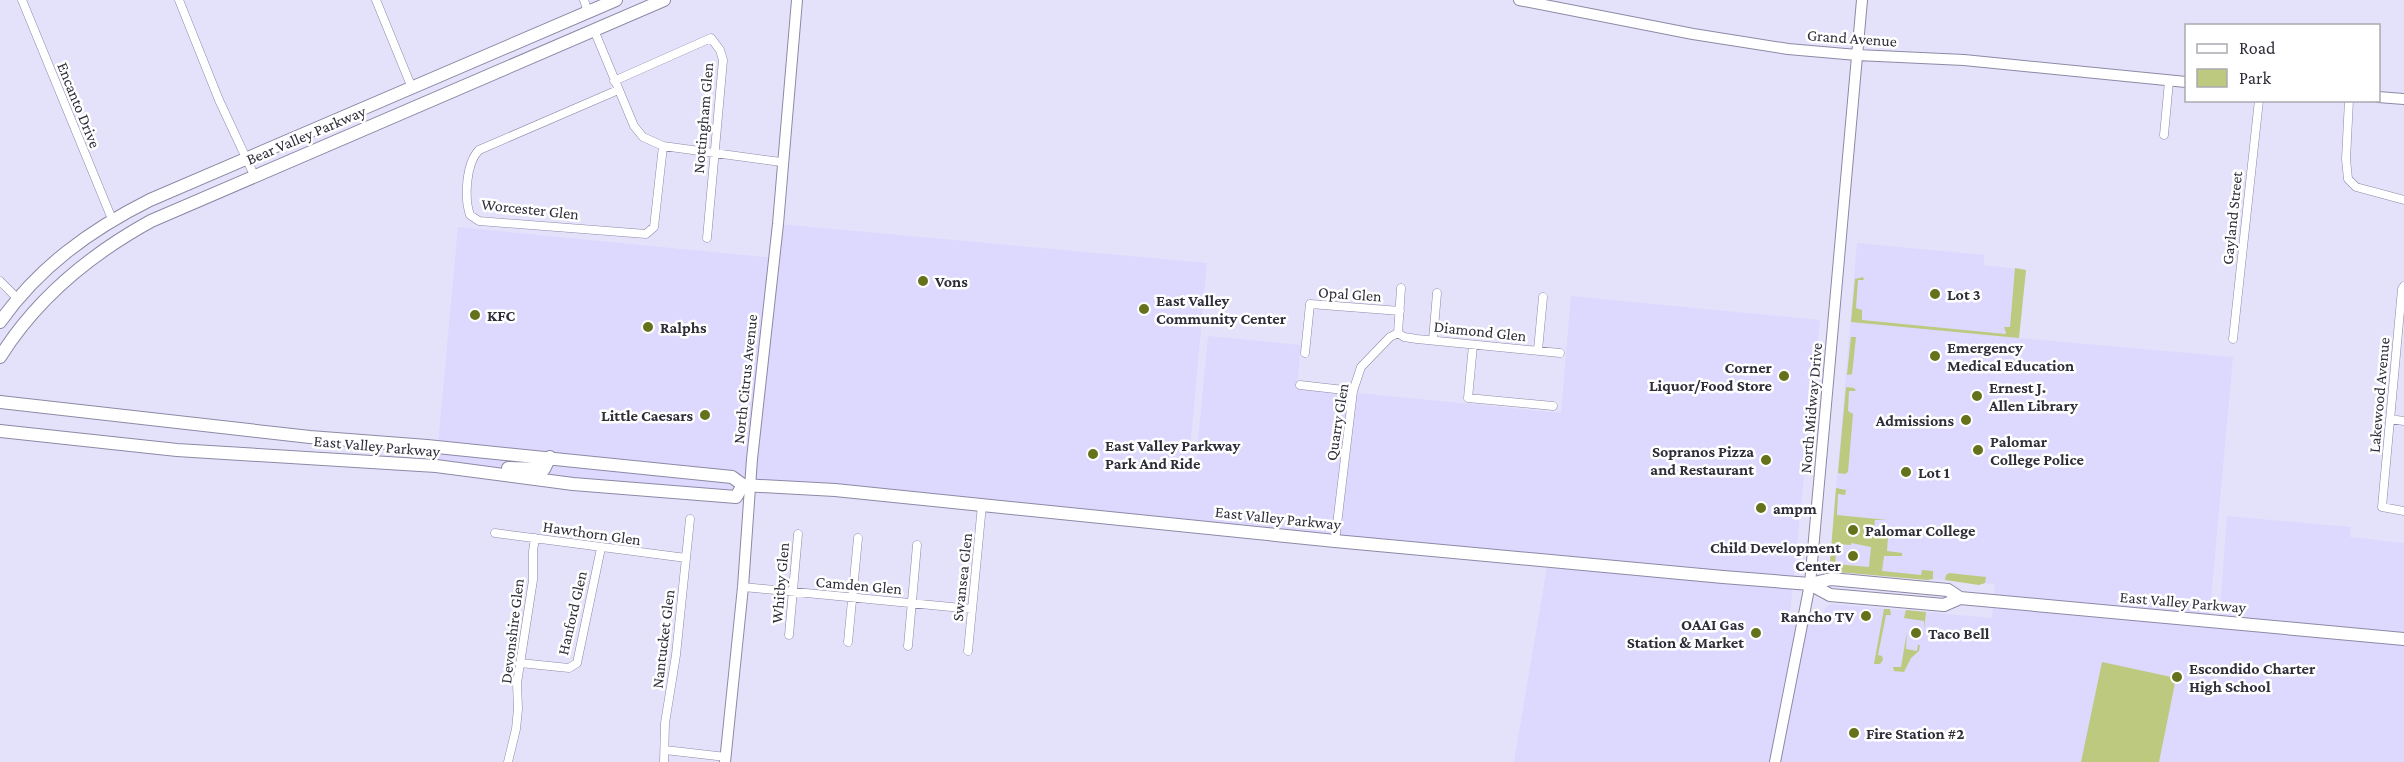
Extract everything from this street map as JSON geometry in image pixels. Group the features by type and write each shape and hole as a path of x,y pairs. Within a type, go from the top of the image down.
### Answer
{"main road":[{"name":"Bear Valley Parkway","path":"0,322 17,298 45,270 76,243 112,219 246,158 616,0"},
{"name":"Bear Valley Parkway","path":"0,357 30,315 76,271 105,249 151,221 664,0"},
{"name":"East Valley Parkway","path":"0,402 310,437 732,477 747,484 1810,584 1830,595 1900,602 1944,605 1960,598 2404,639"},
{"name":"East Valley Parkway","path":"0,431 177,450 350,460 493,473 573,484 736,497 747,484"},
{"path":"493,473 507,468 544,469 550,458"}],"street":[{"name":"Encanto Drive","path":"22,0 112,219"},
{"path":"179,0 219,100 254,175"},
{"path":"376,0 411,88"},
{"path":"584,0 588,12"},
{"name":"North Citrus Avenue","path":"726,759 743,587 747,484 752,459 778,224 781,162 797,0"},
{"name":"Grand Avenue","path":"1519,0 1544,2 1699,35 1788,49 2000,63 2185,82"},
{"name":"North Midway Drive","path":"1775,762 1810,584 1862,0"},
{"path":"594,30 634,126 643,137 663,146 781,162"},
{"name":"Nottingham Glen","path":"614,81 711,38 720,50 723,60 706,238"},
{"path":"2164,135 2169,81"},
{"name":"Worcester Glen","path":"618,90 479,150 471,158 466,204 470,216 479,221 646,234 654,226 663,146"},
{"path":"2380,97 2404,99"},
{"name":"Gayland Street","path":"2233,339 2259,102"},
{"path":"2349,102 2346,159 2348,179 2356,187 2404,200"},
{"path":"0,282 17,298"},
{"name":"Lakewood Avenue","path":"2404,286 2402,289 2401,339 2390,419 2382,507 2404,511"},
{"path":"1398,333 1401,288"},
{"path":"1433,340 1437,292"},
{"path":"1538,350 1543,297"},
{"name":"Opal Glen","path":"1305,353 1310,304 1400,311"},
{"name":"Diamond Glen","path":"1398,333 1404,337 1560,353"},
{"name":"Quarry Glen","path":"1335,541 1353,391 1361,366 1390,337 1398,333"},
{"path":"1473,345 1468,399 1553,406"},
{"path":"1300,385 1353,391"},
{"path":"2390,419 2404,421"},
{"name":"Swansea Glen","path":"968,651 982,505"},
{"name":"Nantucket Glen","path":"664,762 665,723 676,655 690,519"},
{"name":"Hawthorn Glen","path":"495,534 686,558"},
{"name":"Whitby Glen","path":"789,635 798,534"},
{"name":"Devonshire Glen","path":"508,762 516,729 517,683 533,580 535,538"},
{"path":"848,642 858,538"},
{"path":"908,646 917,544"},
{"name":"Hanford Glen","path":"520,663 568,668 577,663 601,548"},
{"name":"Camden Glen","path":"743,587 972,609"},
{"path":"665,750 726,759"}],"shaded area":[{"path":"778,224 1207,263 1189,461 1196,462 1208,336 1301,345 1297,387 1561,413 1571,296 1820,320 1789,623 1822,625 1825,608 1831,604 1992,618 1995,584 1838,572 1830,562 1857,243 1984,255 1984,265 2026,270 2019,338 2233,357 2209,621 2219,622 2227,516 2351,527 2350,537 2404,543 2404,762 1514,762 1548,561 751,484 736,497 436,466 458,227 774,258"}],"green space":[{"path":"2015,268 2026,270 2019,338 1851,322 1855,279 1863,277 1864,280 1858,280 1856,308 1862,310 1862,320 2005,334 2004,327 2010,327"},
{"path":"1851,337 1856,337 1852,374 1847,375"},
{"path":"1846,387 1854,388 1856,391 1849,391 1848,411 1853,414 1848,472 1845,474 1838,473"},
{"path":"1836,488 1846,490 1845,495 1838,494 1837,515 1887,520 1875,520 1873,536 1888,536 1887,551 1902,553 1902,556 1884,556 1882,571 1921,575 1922,570 1933,571 1933,579 1838,572 1830,562","holes":["1851,543 1871,547 1869,567 1835,564 1837,544 1851,545"]},
{"path":"1949,573 1986,577 1985,583 1979,585 1945,580"},
{"path":"1884,609 1890,609 1891,615 1886,615 1878,655 1882,656 1883,660 1880,664 1874,664"},
{"path":"1906,610 1926,612 1924,629 1924,621 1904,618"},
{"path":"1907,632 1906,649 1917,651 1920,645 1919,651 1911,658 1904,672 1894,671 1893,667 1901,667"},
{"path":"2102,662 2176,678 2159,762 2081,762"}],"place":[{"name":"Vons","path":"923,281"},
{"name":"Lot 3","path":"1935,294"},
{"name":"East Valley Community Center","path":"1144,309"},
{"name":"KFC","path":"475,315"},
{"name":"Ralphs","path":"648,327"},
{"name":"Emergency Medical Education","path":"1935,356"},
{"name":"Corner Liquor/Food Store","path":"1784,376"},
{"name":"Ernest J. Allen Library","path":"1977,396"},
{"name":"Little Caesars","path":"705,415"},
{"name":"Admissions","path":"1966,420"},
{"name":"Palomar College Police","path":"1978,450"},
{"name":"East Valley Parkway Park And Ride","path":"1093,454"},
{"name":"Sopranos Pizza and Restaurant","path":"1766,460"},
{"name":"Lot 1","path":"1906,472"},
{"name":"ampm","path":"1761,508"},
{"name":"Palomar College","path":"1853,530"},
{"name":"Child Development Center","path":"1853,556"},
{"name":"Rancho TV","path":"1866,616"},
{"name":"OAAI Gas Station & Market","path":"1756,633"},
{"name":"Taco Bell","path":"1916,633"},
{"name":"Escondido Charter High School","path":"2177,677"},
{"name":"Fire Station #2","path":"1854,733"}]}
